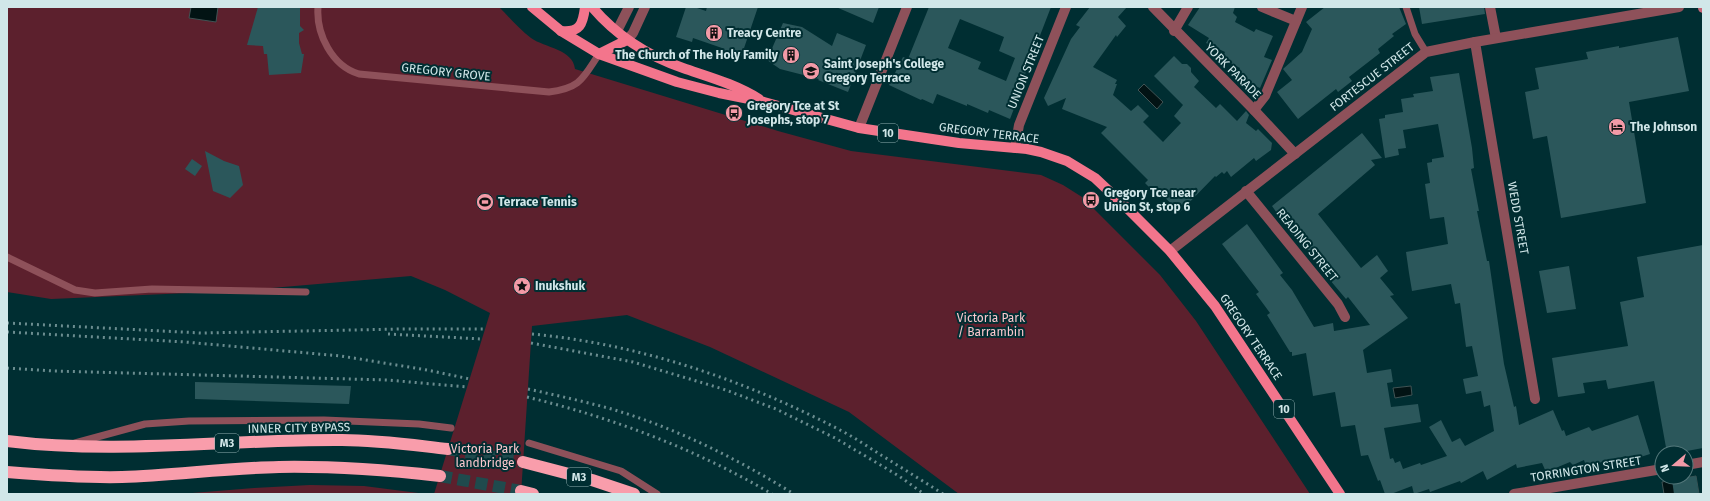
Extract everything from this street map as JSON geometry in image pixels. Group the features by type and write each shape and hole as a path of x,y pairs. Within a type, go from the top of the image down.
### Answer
{"highway":[{"name":"INNER CITY BYPASS","path":"7,441 65,445 191,445 292,440 344,440 399,443 448,449"},
{"name":"M3","path":"523,462 592,480 634,494"},
{"name":"M3","path":"7,472 120,477 245,468 318,467 378,470 440,476"},
{"path":"521,491 533,494"}],"main road":[{"name":"GREGORY TERRACE","path":"532,7 561,31 599,54 677,82 764,102 859,128 951,142 1042,152 1066,161 1081,169 1112,194 1170,251 1194,279 1220,312 1340,494"},
{"path":"561,31 571,31 580,26 584,19 585,7"},
{"name":"GREGORY TERRACE","path":"592,7 627,40 637,47 665,61 736,86 764,102"},
{"path":"599,54 617,31"},
{"path":"599,54 627,40"}],"street":[{"path":"617,31 629,7"},
{"path":"627,40 633,33 645,7"},
{"path":"859,128 907,7"},
{"name":"UNION STREET","path":"1015,148 1019,125 1066,7"},
{"name":"YORK PARADE","path":"1152,7 1254,110 1295,154"},
{"path":"1174,30 1188,7"},
{"path":"1262,7 1296,21"},
{"path":"1254,110 1265,96 1302,7"},
{"path":"1490,7 1496,38"},
{"name":"FORTESCUE STREET","path":"1170,251 1426,52 1496,38 1679,7"},
{"name":"WEDD STREET","path":"1475,42 1535,399"},
{"name":"READING STREET","path":"1246,191 1338,304 1345,316"},
{"name":"TORRINGTON STREET","path":"1514,494 1654,470"}],"lane":[{"name":"GREGORY GROVE","path":"318,7 320,30 329,49 343,67 359,74 535,92 549,92 572,87 580,82 599,54"},
{"path":"1406,7 1415,34 1426,52"},
{"path":"7,257 75,290 95,293 152,289 306,292"},
{"path":"65,445 144,424 189,422 324,420 419,424 451,428"},
{"path":"528,443 621,470 656,494"}],"green space":[{"name":"Victoria Park / Barrambin","path":"7,7 499,7 531,38 564,53 569,57 573,62 575,69 778,131 851,151 1041,175 1063,185 1082,197 1160,275 1196,321 1310,494 959,494 849,412 710,347 627,315 532,326 521,494 434,494 490,313 445,290 411,276 235,291 51,299 7,292"},
{"path":"310,485 364,486 426,494 180,494 254,488"}],"shaded area":[{"path":"191,7 218,7 216,22 189,18"},
{"path":"1144,84 1163,102 1157,109 1138,90"},
{"path":"1411,386 1412,395 1395,398 1393,388"},
{"path":"1694,476 1696,476 1699,494 1664,494 1662,485 1694,485"}],"building":[{"path":"258,7 300,7 300,26 304,30 299,33 299,43 302,54 304,54 301,73 269,75 267,54 264,54 263,46 247,45"},
{"name":"Treacy Centre","path":"686,7 694,7 706,11 707,7 758,7 741,57 721,51 722,48 693,38 692,42 676,37"},
{"path":"836,7 879,7 873,23"},
{"path":"929,7 1051,7 1019,90 1021,90 1010,119 989,110 988,113 937,94 933,104 889,85 903,57 908,59","holes":["960,19 1004,37 999,51 1015,58 1006,81 978,69 981,62 948,48"]},
{"path":"1090,7 1127,7 1118,17 1126,26 1117,37 1116,35 1093,67 1117,80 1113,95 1131,111 1138,105 1149,116 1143,122 1163,142 1181,123 1174,116 1183,105 1154,76 1174,56 1182,64 1187,64 1191,68 1191,72 1199,81 1194,87 1216,108 1220,104 1237,121 1246,111 1249,115 1246,123 1256,131 1258,129 1272,143 1271,150 1256,161 1254,158 1231,177 1227,171 1224,174 1222,172 1216,177 1215,176 1180,212 1160,193 1158,196 1145,183 1148,180 1101,133 1107,127 1062,109 1066,98 1048,106 1044,98 1071,39 1080,27 1076,25"},
{"path":"1200,7 1235,7 1233,13 1237,17 1235,22 1254,32 1256,29 1273,36 1264,57 1272,60 1260,88 1236,78 1240,68 1222,59 1225,52 1206,43 1209,38 1188,25"},
{"path":"1325,7 1399,7 1406,24 1392,34 1394,36 1378,49 1380,53 1349,77 1352,81 1338,92 1336,89 1298,119 1277,92 1292,80 1283,69 1302,52 1312,29 1306,22"},
{"path":"1419,7 1484,7 1485,14 1422,24"},
{"path":"783,23 802,27 832,46 837,33 866,45 848,92 818,80 819,79 780,69 767,60"},
{"path":"1678,37 1689,91 1629,102 1646,203 1561,218 1547,136 1533,139 1525,92 1539,89 1535,68 1588,59 1586,52 1619,46 1619,48"},
{"path":"1459,73 1472,148 1474,168 1471,169 1479,211 1477,211 1487,261 1489,261 1504,364 1514,407 1516,406 1519,425 1553,410 1562,431 1564,430 1566,436 1589,427 1592,431 1638,415 1650,454 1628,461 1626,456 1586,466 1584,460 1573,465 1570,462 1546,472 1542,463 1517,468 1516,464 1487,480 1483,471 1461,483 1460,481 1430,492 1429,489 1414,494 1412,486 1391,494 1385,494 1380,480 1378,481 1368,455 1361,456 1355,425 1341,427 1335,392 1313,396 1306,353 1292,356 1292,352 1290,352 1267,315 1270,313 1256,294 1259,292 1222,244 1247,224 1283,273 1280,275 1292,290 1314,327 1333,323 1334,331 1370,325 1348,297 1346,299 1324,273 1296,234 1293,236 1272,206 1362,133 1382,158 1371,160 1375,165 1318,214 1361,268 1377,255 1388,271 1380,278 1394,295 1390,296 1408,318 1363,350 1367,373 1391,369 1393,382 1387,383 1391,407 1418,404 1421,422 1384,428 1390,459 1393,458 1395,463 1400,461 1403,469 1420,463 1421,465 1447,456 1429,427 1441,420 1452,442 1460,438 1465,446 1494,431 1490,405 1484,407 1481,391 1466,394 1463,379 1478,376 1472,346 1466,347 1460,303 1455,304 1451,284 1412,291 1406,252 1448,244 1444,217 1430,219 1425,184 1430,183 1427,163 1432,162 1432,159 1444,157 1438,124 1403,130 1406,148 1398,149 1399,155 1385,158 1379,119 1385,118 1385,115 1403,112 1401,99 1414,97 1413,94 1433,91 1430,77"},
{"path":"205,151 224,161 239,166 243,185 230,198 213,191"},
{"path":"192,159 202,166 195,176 185,169"},
{"path":"1703,245 1703,448 1694,450 1694,445 1666,445 1654,381 1608,389 1606,380 1583,383 1585,393 1558,397 1552,358 1628,346 1620,302 1644,297 1637,257"},
{"path":"1569,266 1576,309 1547,313 1539,271"},
{"path":"195,382 351,386 349,404 195,399"},
{"path":"1694,476 1696,476 1699,494 1674,494 1673,485 1694,485"}],"tunnel":[{"path":"448,449 523,462"},
{"path":"440,476 521,491"}],"railway":[{"path":"7,323 201,333 485,329"},
{"path":"7,332 185,342 341,356 427,370 470,379"},
{"path":"388,334 482,339"},
{"path":"532,334 612,346 690,367 729,380 767,395 845,433 943,494"},
{"path":"531,343 633,362 723,389 776,409 835,438 899,476 924,494"},
{"path":"7,368 53,371 387,380 467,387"},
{"path":"528,389 608,408 657,424 727,456 794,494"},
{"path":"527,397 559,405 653,436 714,463 772,494"}],"place":[{"name":"Treacy Centre","path":"714,33"},
{"name":"The Church of The Holy Family","path":"791,55"},
{"name":"Saint Joseph's College Gregory Terrace","path":"811,71"},
{"name":"Gregory Tce at St Josephs, stop 7","path":"734,113"},
{"name":"The Johnson","path":"1617,127"},
{"name":"Gregory Tce near Union St, stop 6","path":"1091,200"},
{"name":"Terrace Tennis","path":"485,202"},
{"name":"Inukshuk","path":"522,286"}],"park label":[{"name":"Victoria Park landbridge","path":"485,456"}]}
